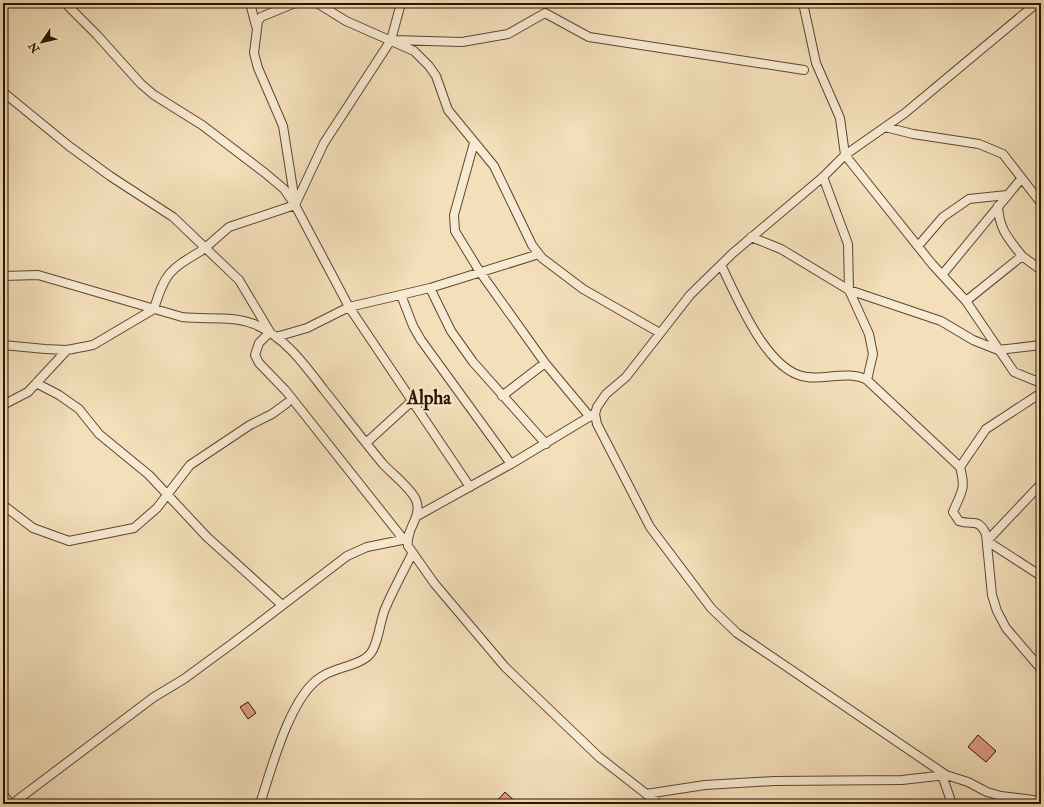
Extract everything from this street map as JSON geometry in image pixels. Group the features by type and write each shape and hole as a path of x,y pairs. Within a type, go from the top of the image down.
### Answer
{"street":[{"path":"65,3 97,35 141,84 154,95 202,125 284,189 295,205 350,307 470,487"},
{"path":"250,3 256,26 254,53 258,68 284,126 295,205"},
{"path":"256,26 261,18 295,3"},
{"path":"317,3 346,21 414,51 429,66 436,76 448,110 494,166 532,245 539,254 555,269 583,289 660,332"},
{"path":"3,344 45,350 67,350 93,345 154,309 162,283 176,265 203,249 229,227 295,205 324,144 391,40 401,3"},
{"path":"803,3 816,63 840,118 845,155 942,275 966,301 1014,372 1041,383"},
{"path":"405,540 417,516 546,444 593,415 606,394 626,377 690,295 720,265 823,177 845,155 905,113 1037,3"},
{"path":"391,40 462,42 508,34 545,13 589,37 804,70"},
{"path":"3,92 98,168 173,217 203,249 239,280 273,334 297,356 393,475 412,492 416,499 417,516"},
{"path":"885,127 913,134 979,144 1003,154 1041,203"},
{"path":"474,143 453,223 455,231 480,272 545,363 593,415 650,527 711,608 737,633 944,775 968,782 987,792 1001,796 1041,801"},
{"path":"823,177 848,244 849,290 869,334 873,354 867,380"},
{"path":"942,275 1021,179"},
{"path":"918,246 942,217 969,199 1007,195"},
{"path":"998,206 998,220 1005,235 1022,256 1041,270"},
{"path":"751,238 781,249 849,290 941,321 973,340 998,350 1041,345"},
{"path":"539,254 430,288 350,307 307,328 273,334 258,343 255,354 259,363 286,391 405,540 412,554 434,583 505,667 598,758 659,804"},
{"path":"966,301 1022,256"},
{"path":"720,265 757,337 766,350 785,366 796,375 807,378 858,376 867,380 960,467 964,484 963,491 953,512 959,521 978,523 982,527 987,541 992,595 997,611 1006,628 1041,669"},
{"path":"3,276 38,275 182,317 196,319 232,318 253,324 273,334"},
{"path":"430,288 451,330 473,362 546,444"},
{"path":"401,295 413,326 421,340 511,464"},
{"path":"3,405 28,392 67,350"},
{"path":"502,396 545,363"},
{"path":"36,383 59,395 79,409 99,434 149,475 207,537 281,604"},
{"path":"960,467 986,429 1041,392"},
{"path":"366,443 412,401"},
{"path":"3,505 32,528 70,541 134,528 157,508 190,465 250,425 272,414 287,403"},
{"path":"987,541 1041,484"},
{"path":"3,794 11,804 154,697 184,679 281,604 347,556 367,547 405,540"},
{"path":"987,541 1041,576"},
{"path":"260,804 273,762 298,702 320,677 336,668 359,663 369,656 374,647 376,634 385,609 412,554"},
{"path":"646,794 705,785 774,781 902,780 944,775"},
{"path":"944,775 952,804"},
{"path":"1001,796 1010,804"}],"building":[{"path":"248,702 256,713 248,719 240,707"},
{"path":"978,735 996,751 986,762 968,747"},
{"path":"505,792 518,804 494,804"}],"district":[{"name":"Alpha","path":"429,397"}]}
